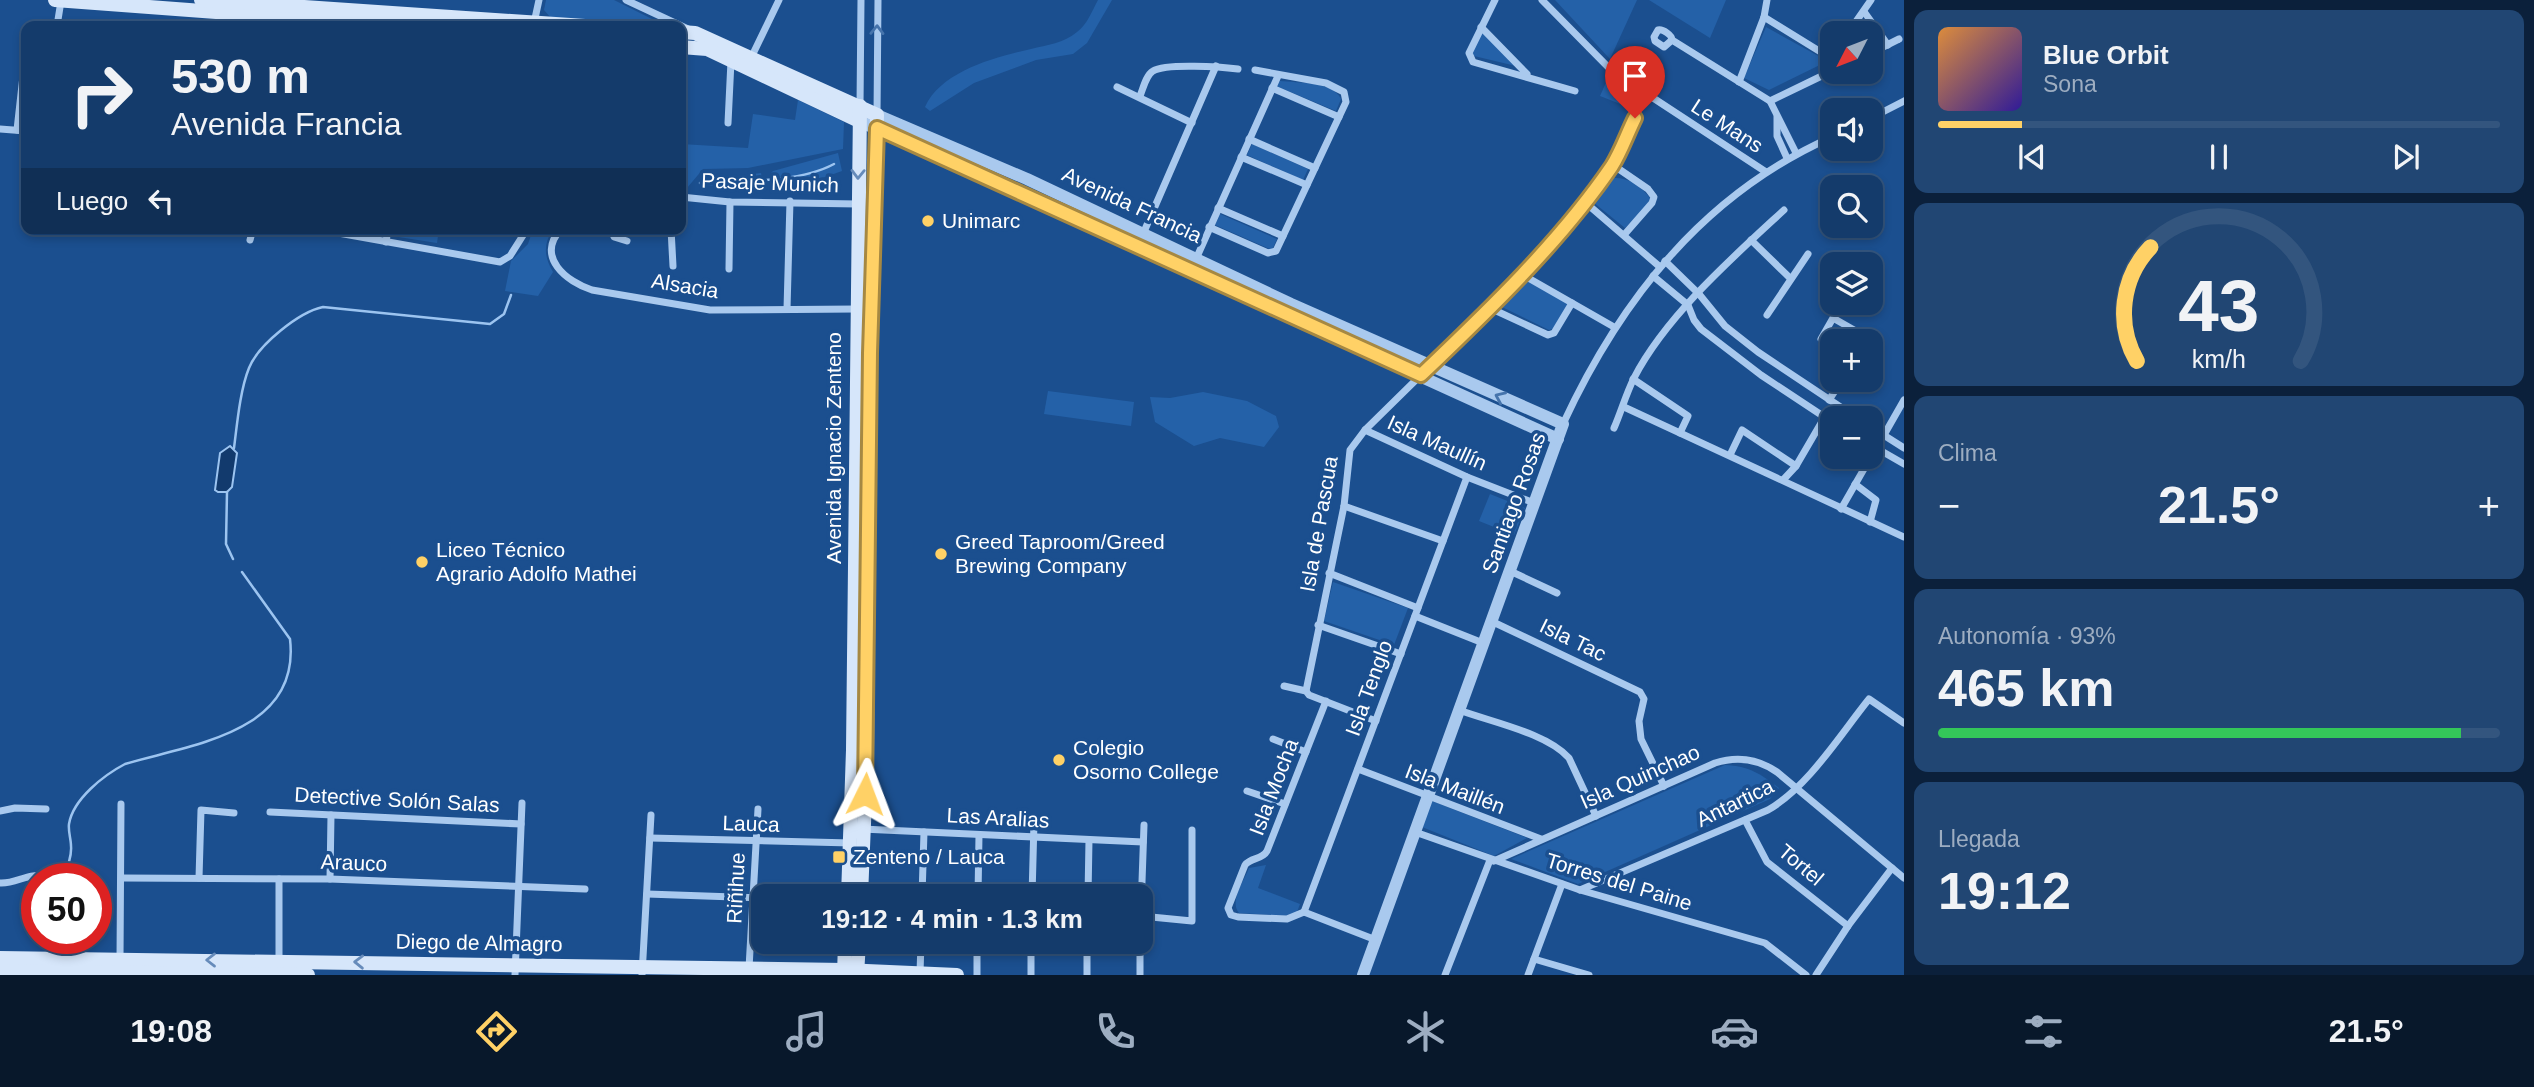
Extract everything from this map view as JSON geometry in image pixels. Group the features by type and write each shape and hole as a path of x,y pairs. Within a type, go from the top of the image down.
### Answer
{"main road":[{"path":"55,0 451,21"},
{"path":"201,0 221,10 348,21"},
{"name":"Avenida Francia","path":"688,32 877,122"},
{"name":"Avenida Francia","path":"686,47 707,49 731,60 749,63"},
{"name":"Avenida Ignacio Zenteno","path":"859,113 856,309 863,351"},
{"name":"Avenida Ignacio Zenteno","path":"849,884 860,750 863,351 877,122"},
{"name":"Avenida Ignacio Zenteno","path":"855,834 860,884"},
{"path":"847,954 851,973"},
{"path":"851,973 856,954"},
{"name":"Diego de Almagro","path":"0,958 60,965 279,970 642,971 749,968 957,975"},
{"name":"Diego de Almagro","path":"0,971 120,960 279,970 308,975"}],"street":[{"path":"58,21 61,0"},
{"path":"535,21 539,0"},
{"path":"626,0 667,21"},
{"path":"749,63 779,0"},
{"name":"Avenida Ignacio Zenteno","path":"859,113 861,0"},
{"name":"Avenida Ignacio Zenteno","path":"877,122 878,0"},
{"path":"1495,0 1469,53 1474,62 1575,91"},
{"name":"Le Mans","path":"1542,0 1598,59 1645,94 1766,172"},
{"path":"1738,82 1764,17 1767,0"},
{"path":"1858,21 1871,0"},
{"path":"1865,13 1888,45"},
{"path":"1764,17 1820,52"},
{"path":"1481,27 1529,76"},
{"path":"1883,47 1899,39"},
{"path":"1672,40 1770,102 1796,153"},
{"path":"728,123 731,60"},
{"path":"1140,96 1153,71 1216,66 1238,69"},
{"path":"1136,248 1216,66"},
{"path":"1209,227 1268,253 1276,251 1346,102 1344,92 1326,83 1255,70"},
{"path":"1196,259 1278,76"},
{"path":"1770,102 1820,77"},
{"path":"1117,87 1192,122"},
{"path":"1272,88 1339,117"},
{"path":"17,130 21,94"},
{"name":"Isla de Pascua","path":"1306,691 1344,506 1350,450 1365,430 1523,275 1586,203 1613,164 1645,94"},
{"path":"1883,111 1904,100"},
{"path":"1777,116 1777,136 1787,158"},
{"name":"Avenida Francia","path":"877,122 1027,179 1196,259 1208,272"},
{"name":"Avenida Francia","path":"877,122 1136,248 1208,272 1426,370 1563,424"},
{"path":"0,129 21,130"},
{"path":"1249,139 1315,168"},
{"name":"Santiago Rosas","path":"1363,975 1563,424 1614,327 1663,264 1708,219 1766,172 1796,153 1820,142"},
{"path":"1241,157 1307,185"},
{"path":"1613,164 1648,189 1654,197 1652,203 1624,235"},
{"name":"Pasaje Munich","path":"686,198 730,202 858,204"},
{"path":"787,309 790,201"},
{"path":"729,269 730,202"},
{"path":"1586,203 1699,294 1725,326 1838,406"},
{"path":"1217,208 1283,236"},
{"path":"1614,428 1633,379 1660,337 1751,240 1784,210"},
{"path":"250,240 251,235"},
{"path":"348,235 500,262 510,256 523,235"},
{"path":"386,242 387,235"},
{"name":"Alsacia","path":"557,235 552,255 562,273 574,284 710,310 856,309"},
{"path":"614,235 627,241"},
{"path":"671,235 673,266"},
{"path":"1751,240 1790,278"},
{"path":"1767,315 1808,254"},
{"path":"1523,275 1614,327"},
{"path":"1653,276 1688,305 1693,320 1701,329 1820,415"},
{"path":"1490,308 1548,335 1554,333 1572,303"},
{"path":"1826,329 1833,317 1853,329"},
{"name":"Avenida Francia","path":"1426,370 1558,439"},
{"path":"1633,379 1688,416 1680,433"},
{"path":"1829,400 1834,392"},
{"path":"1904,400 1884,435 1904,447"},
{"path":"1624,407 1904,537"},
{"path":"1783,480 1796,466 1820,425"},
{"name":"Isla Maullín","path":"1365,430 1467,477 1534,503"},
{"path":"1730,455 1742,430 1796,466"},
{"path":"1883,452 1904,464"},
{"path":"1841,509 1862,469"},
{"name":"Isla Tenglo","path":"1304,912 1467,477"},
{"path":"1855,484 1876,500 1870,522"},
{"path":"1344,506 1443,541"},
{"path":"1510,571 1557,593"},
{"path":"1329,573 1483,643"},
{"name":"Isla Tac","path":"1491,621 1640,692 1644,699 1639,721 1641,738 1664,786"},
{"path":"1318,625 1401,654"},
{"path":"1284,686 1306,691 1376,721"},
{"name":"Antartica","path":"1580,890 1768,810 1797,790 1869,699 1904,723"},
{"name":"Isla Mocha","path":"1304,912 1287,919 1238,917 1230,913 1229,905 1245,865 1266,854 1326,701"},
{"path":"1459,710 1539,738 1563,752 1569,758 1596,816"},
{"path":"1273,739 1306,751"},
{"name":"Isla Quinchao","path":"1492,860 1715,763 1742,759 1766,765 1904,878"},
{"name":"Isla Maillén","path":"1358,769 1427,798 1541,839"},
{"path":"1247,791 1285,804"},
{"path":"515,970 522,803"},
{"path":"120,960 121,804"},
{"path":"0,811 46,808"},
{"name":"Riñihue","path":"754,884 758,809"},
{"path":"199,878 201,810 234,813"},
{"name":"Detective Solón Salas","path":"270,811 521,824"},
{"path":"330,879 331,815"},
{"path":"642,971 652,815"},
{"name":"Tortel","path":"1745,820 1768,862 1848,926"},
{"path":"1032,884 1034,822"},
{"path":"1142,884 1144,825"},
{"path":"1153,917 1192,921 1192,830"},
{"path":"922,884 924,832"},
{"name":"Las Aralias","path":"855,834 924,832 1143,842"},
{"name":"Torres del Paine","path":"1415,832 1580,890 1765,943 1806,975"},
{"name":"Lauca","path":"650,838 756,842 855,834"},
{"path":"978,884 979,835"},
{"path":"1088,884 1089,840"},
{"path":"1445,975 1492,860"},
{"path":"1816,975 1848,926 1892,868"},
{"path":"0,883 12,883 21,878"},
{"name":"Arauco","path":"122,878 330,879 585,889"},
{"path":"279,879 279,970"},
{"path":"1528,975 1562,884"},
{"path":"647,894 751,897"},
{"path":"1304,912 1376,940"},
{"name":"Riñihue","path":"749,968 751,932"},
{"path":"920,973 921,954"},
{"path":"977,954 977,975"},
{"path":"1031,954 1031,975"},
{"path":"1087,954 1087,975"},
{"path":"1140,954 1140,975"},
{"path":"1534,960 1588,975"}],"shaded area":[{"path":"546,0 614,0 656,21 551,18 544,10"},
{"path":"1098,0 1112,0 1087,43 1073,54 1036,60 974,83 930,111 925,107 933,94 956,75 986,61 1072,36 1084,26"},
{"path":"1555,0 1637,0 1610,59"},
{"path":"1649,0 1726,0 1710,38"},
{"path":"1766,27 1820,57 1820,65 1769,90 1744,78"},
{"path":"1481,31 1516,66 1474,56 1472,51"},
{"path":"1608,78 1629,92 1633,98 1628,107 1600,96"},
{"path":"1280,81 1323,86 1337,93 1341,99 1336,111 1276,86"},
{"path":"798,100 844,122 843,149 748,168 703,169 686,188 686,144 748,148 753,114 795,120"},
{"path":"1252,144 1308,169 1303,180 1247,155"},
{"path":"838,153 842,171 814,181 773,184 773,171"},
{"path":"761,173 763,185 700,186 701,181"},
{"path":"1612,178 1633,183 1650,198 1648,205 1625,228 1593,202"},
{"path":"1220,214 1277,239 1272,250 1215,225"},
{"path":"392,235 438,235 437,243"},
{"path":"531,235 550,235 546,250 553,272 538,296 505,291 511,261 528,244"},
{"path":"1532,279 1568,305 1555,328 1549,330 1498,305 1524,280"},
{"path":"1048,391 1134,402 1131,426 1044,414"},
{"path":"1203,392 1247,401 1276,416 1279,427 1264,447 1220,438 1194,446 1155,422 1150,397 1170,398"},
{"path":"230,446 237,453 232,487 227,492 218,492 215,490 220,453"},
{"path":"1490,494 1525,508 1514,535 1479,521"},
{"path":"1333,582 1408,608 1394,645 1324,621"},
{"path":"1725,765 1754,772 1779,788 1770,799 1578,884 1511,859"},
{"path":"1427,799 1527,838 1494,856 1417,825"},
{"path":"1266,865 1258,888 1300,904 1297,912 1288,916 1239,913 1236,897 1249,868"}],"waterway":[{"path":"700,183 787,178 834,164"},
{"path":"234,448 241,397 249,368 270,340 303,315 323,307 490,324 504,314 511,295"},
{"path":"227,492 226,544 233,559"},
{"path":"69,863 69,827 72,815 83,797 99,781 125,764 210,740 237,729 260,715 278,695 289,671 290,639 242,572"}],"place":[{"name":"Unimarc","path":"928,221"},
{"name":"Greed Taproom/Greed Brewing Company","path":"941,554"},
{"name":"Liceo Técnico Agrario Adolfo Mathei","path":"422,562"},
{"name":"Colegio Osorno College","path":"1059,760"},
{"name":"Zenteno / Lauca","path":"839,857"}],"route":[{"path":"865,794 870,353 877,128 1136,248 1421,375 1523,275 1586,203 1613,164 1635,118"}]}
